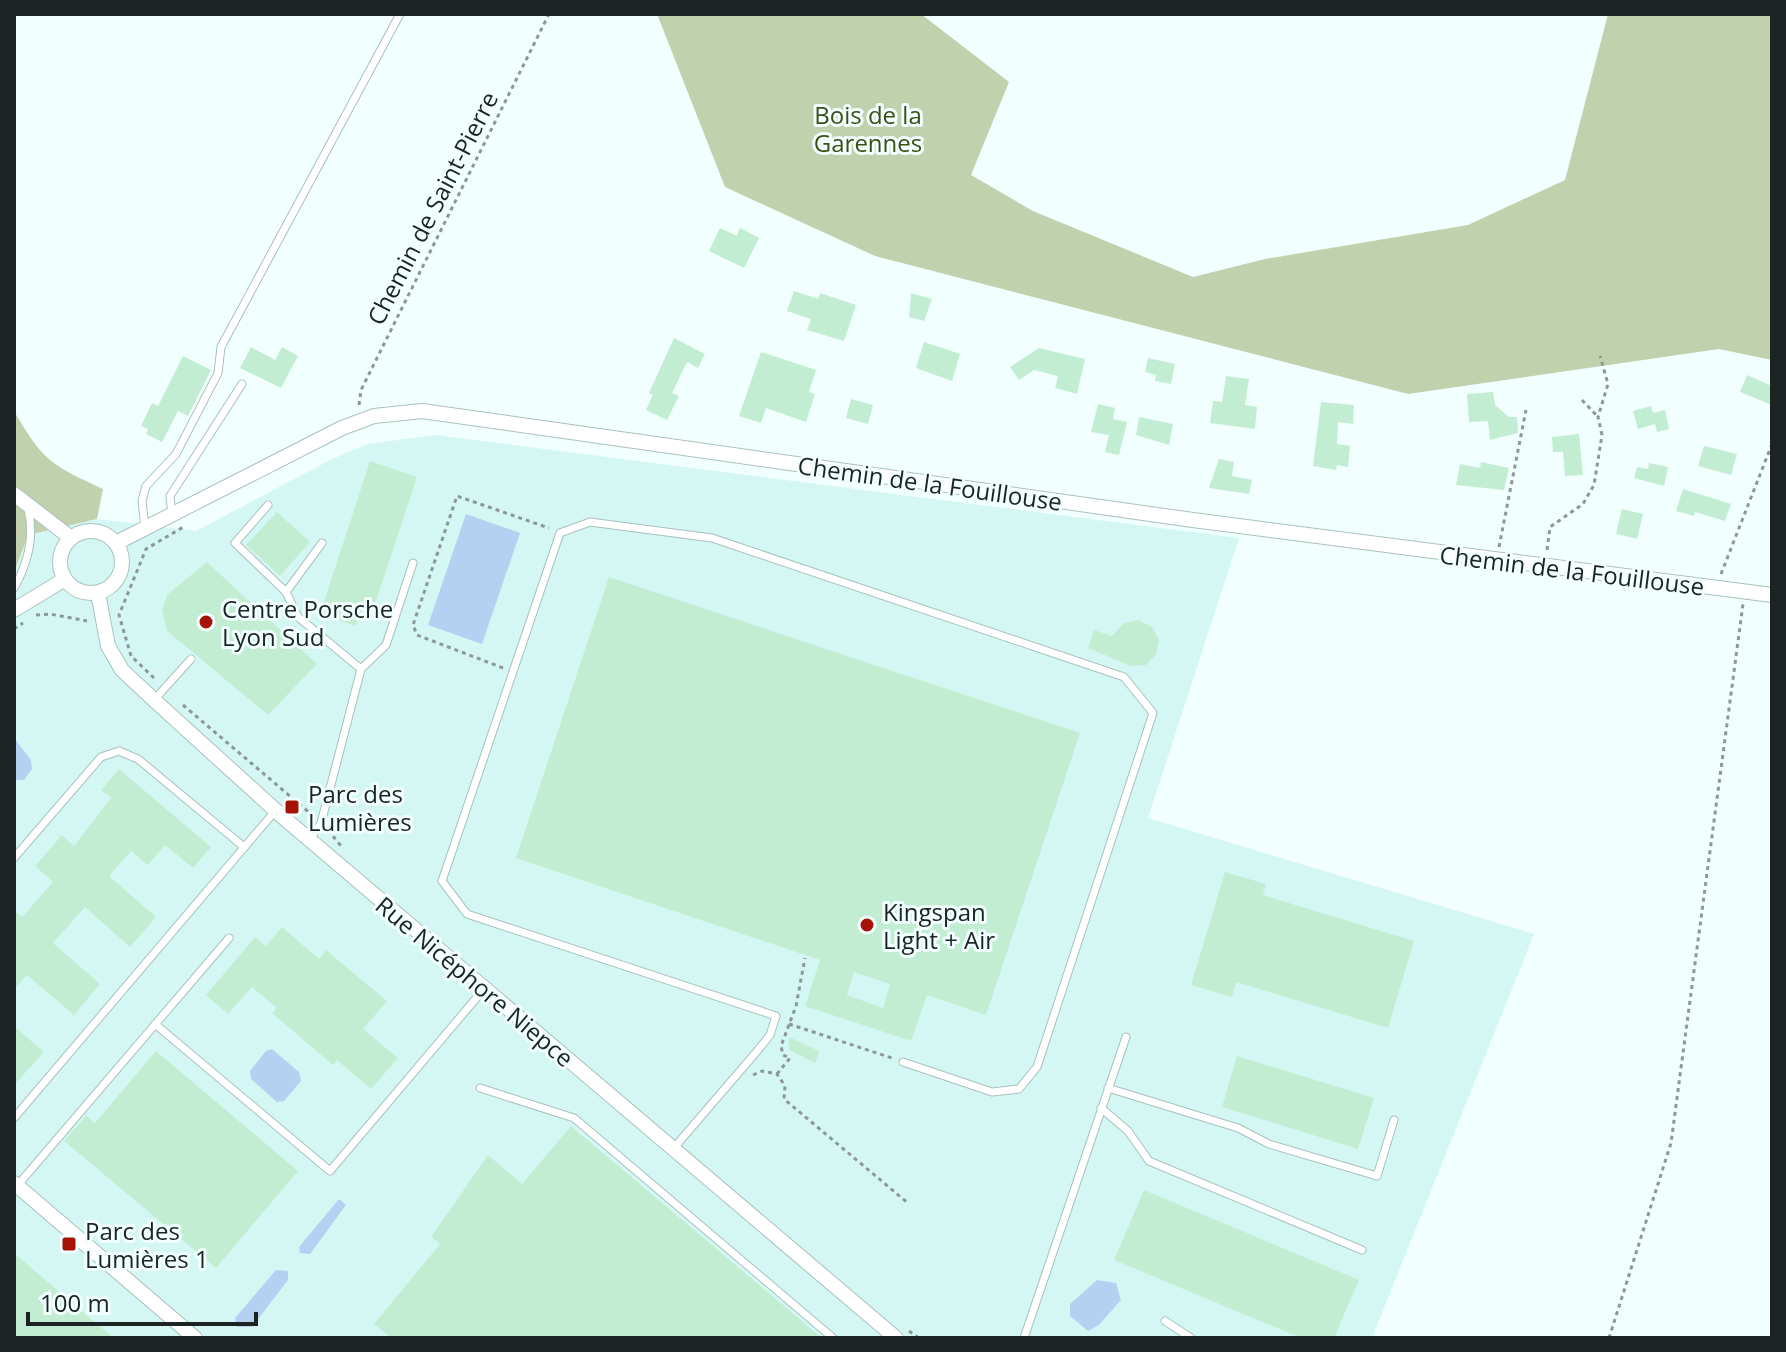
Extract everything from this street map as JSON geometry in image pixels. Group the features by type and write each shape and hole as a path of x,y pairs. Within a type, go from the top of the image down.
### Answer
{"street":[{"name":"Chemin de la Fouillouse","path":"116,543 358,421 399,412 461,414 848,473 1772,595"},
{"path":"14,494 71,538"},
{"path":"90,531 109,536 116,543 122,567 109,588 98,593 79,591 65,579 60,558 71,538 90,531"},
{"path":"14,610 65,579"},
{"name":"Rue Nicéphore Niepce","path":"98,593 108,646 122,670 154,700 484,989 896,1338"},
{"path":"15,1184 195,1338"}],"lane":[{"path":"145,530 142,501 146,486 176,454 218,373 221,347 400,14"},
{"path":"172,516 170,496 242,384"},
{"path":"268,505 235,543 286,592 298,617 361,669"},
{"path":"14,588 26,563 33,527 27,507"},
{"path":"673,1149 770,1035 776,1016 467,914 442,881 560,533 590,522 712,538 1124,677 1153,713 1037,1067 1019,1089 992,1092 903,1062"},
{"path":"286,592 322,543"},
{"path":"310,839 321,823 361,669 386,645 413,563"},
{"path":"154,700 191,659"},
{"path":"14,858 101,757 119,751 138,759 244,847"},
{"path":"14,1118 276,810"},
{"path":"15,1184 229,938"},
{"path":"155,1024 330,1171 484,989"},
{"path":"1024,1338 1126,1037"},
{"path":"480,1088 574,1118 833,1338"},
{"path":"1108,1088 1238,1128 1269,1144 1377,1176 1394,1120"},
{"path":"1101,1108 1128,1131 1149,1161 1362,1250"},
{"path":"1165,1321 1191,1338"}],"path":[{"name":"Chemin de Saint-Pierre","path":"358,421 361,390 549,14"},
{"path":"1545,566 1550,527 1583,504 1594,485 1602,435 1598,417 1608,384 1600,356"},
{"path":"1582,400 1598,417"},
{"path":"1496,560 1526,410"},
{"path":"1715,589 1772,444"},
{"path":"513,671 417,635 413,625 457,496 560,533"},
{"path":"14,629 38,614 79,621 119,615 146,549 191,522 202,501"},
{"path":"1609,1338 1671,1143 1744,592"},
{"path":"777,1074 790,1058 783,1055 781,1046 805,958"},
{"path":"789,1024 903,1062"},
{"path":"742,1068 750,1076 762,1071 777,1074 785,1086 784,1099 909,1204"}],"shaded area":[{"name":"Parc des Lumières","path":"435,435 1239,538 1148,818 1534,934 1372,1338 14,1338 14,573 28,535 97,519 196,531 332,459 368,444"}],"green space":[{"name":"Bois de la Garennes","path":"657,14 921,14 1009,82 971,175 1033,211 1193,277 1265,259 1468,225 1565,180 1608,14 1772,14 1772,360 1719,349 1408,394 875,256 725,187"},
{"path":"14,411 41,452 50,460 103,489 97,519 28,535 14,573"}],"water":[{"path":"466,514 520,533 482,644 428,625"},
{"path":"14,738 31,760 32,769 24,780 14,780"},
{"path":"272,1049 299,1072 301,1081 284,1101 277,1102 251,1079 250,1071 266,1051"},
{"path":"339,1199 346,1205 310,1254 300,1253 299,1247"},
{"path":"276,1270 288,1271 288,1280 252,1327 237,1327 235,1318"},
{"path":"1097,1280 1116,1283 1121,1300 1099,1325 1088,1331 1070,1316 1070,1304"}],"building":[{"path":"720,228 737,236 740,228 759,238 744,268 709,251"},
{"path":"794,291 818,299 820,293 856,305 844,341 807,330 811,319 787,311"},
{"path":"911,293 932,299 924,321 909,317"},
{"path":"674,338 705,354 698,368 687,362 672,393 679,396 667,420 646,410 653,395 649,393"},
{"path":"924,342 960,354 952,381 916,368"},
{"path":"251,347 275,360 282,347 298,356 281,388 240,368"},
{"path":"1039,348 1085,359 1077,394 1055,388 1058,376 1034,370 1019,380 1010,367"},
{"path":"761,352 816,370 809,392 815,394 806,422 766,408 761,423 739,416"},
{"path":"183,356 211,370 188,416 178,411 162,442 146,434 148,429 141,426 152,403 158,406"},
{"path":"1148,358 1175,364 1171,384 1155,381 1156,375 1145,372"},
{"path":"1747,375 1772,386 1772,405 1740,392"},
{"path":"1226,376 1249,379 1245,405 1257,407 1255,429 1210,423 1213,401 1222,402"},
{"path":"1493,392 1495,405 1509,417 1517,417 1518,433 1490,440 1488,421 1469,422 1467,394"},
{"path":"851,399 873,405 868,424 846,418"},
{"path":"1321,402 1354,405 1353,424 1338,422 1337,444 1350,446 1348,467 1337,465 1336,470 1313,466"},
{"path":"1098,404 1115,408 1113,419 1127,422 1119,455 1105,452 1109,435 1091,432"},
{"path":"1651,406 1653,413 1665,410 1669,429 1657,432 1655,424 1638,429 1633,411"},
{"path":"1139,417 1173,424 1169,445 1136,435"},
{"path":"1579,434 1583,475 1565,476 1563,452 1553,452 1552,437"},
{"path":"1704,446 1737,454 1731,475 1698,466"},
{"path":"1219,459 1234,462 1232,476 1252,480 1249,494 1209,488"},
{"path":"370,461 417,477 375,604 364,601 356,626 320,614"},
{"path":"1481,462 1509,468 1504,490 1456,485 1460,464 1480,468"},
{"path":"1649,463 1668,467 1664,486 1634,478 1637,467 1648,469"},
{"path":"1683,489 1731,504 1725,521 1695,512 1694,516 1676,511"},
{"path":"1622,509 1643,514 1637,539 1616,534"},
{"path":"277,512 310,542 280,576 246,545"},
{"path":"207,562 317,664 268,715 167,631 162,609 168,594"},
{"path":"609,577 1080,733 986,1015 927,995 911,1041 805,1006 820,960 516,858","holes":["854,972 890,984 883,1008 847,995"]},
{"path":"1139,620 1152,627 1159,640 1156,654 1146,665 1131,666 1088,648 1094,630 1112,636 1124,623"},
{"path":"119,769 211,847 193,868 165,845 148,865 131,851 109,876 156,917 130,947 85,907 53,943 100,984 74,1015 27,975 14,990 14,910 22,917 53,882 35,866 62,835 74,846 111,798 101,790"},
{"path":"1225,872 1266,884 1263,895 1414,941 1388,1028 1236,982 1232,997 1191,985"},
{"path":"282,927 319,959 326,950 387,1001 363,1029 398,1058 371,1089 337,1060 333,1065 272,1013 277,1008 252,987 228,1014 206,995 255,937 266,946"},
{"path":"14,1026 44,1052 14,1085"},
{"path":"789,1037 819,1051 815,1063 789,1050"},
{"path":"156,1051 298,1171 216,1268 64,1141 86,1116 95,1123"},
{"path":"1237,1056 1374,1098 1358,1149 1222,1107"},
{"path":"571,1126 822,1338 391,1338 374,1324 440,1244 431,1237 488,1155 522,1184"},
{"path":"1144,1190 1359,1280 1334,1338 1301,1338 1114,1260"},
{"path":"14,1253 92,1320 114,1338 14,1338"}],"place":[{"name":"Centre Porsche Lyon Sud","path":"206,622"},
{"name":"Parc des Lumières","path":"292,807"},
{"name":"Kingspan Light + Air","path":"867,925"},
{"name":"Parc des Lumières 1","path":"69,1244"}]}
